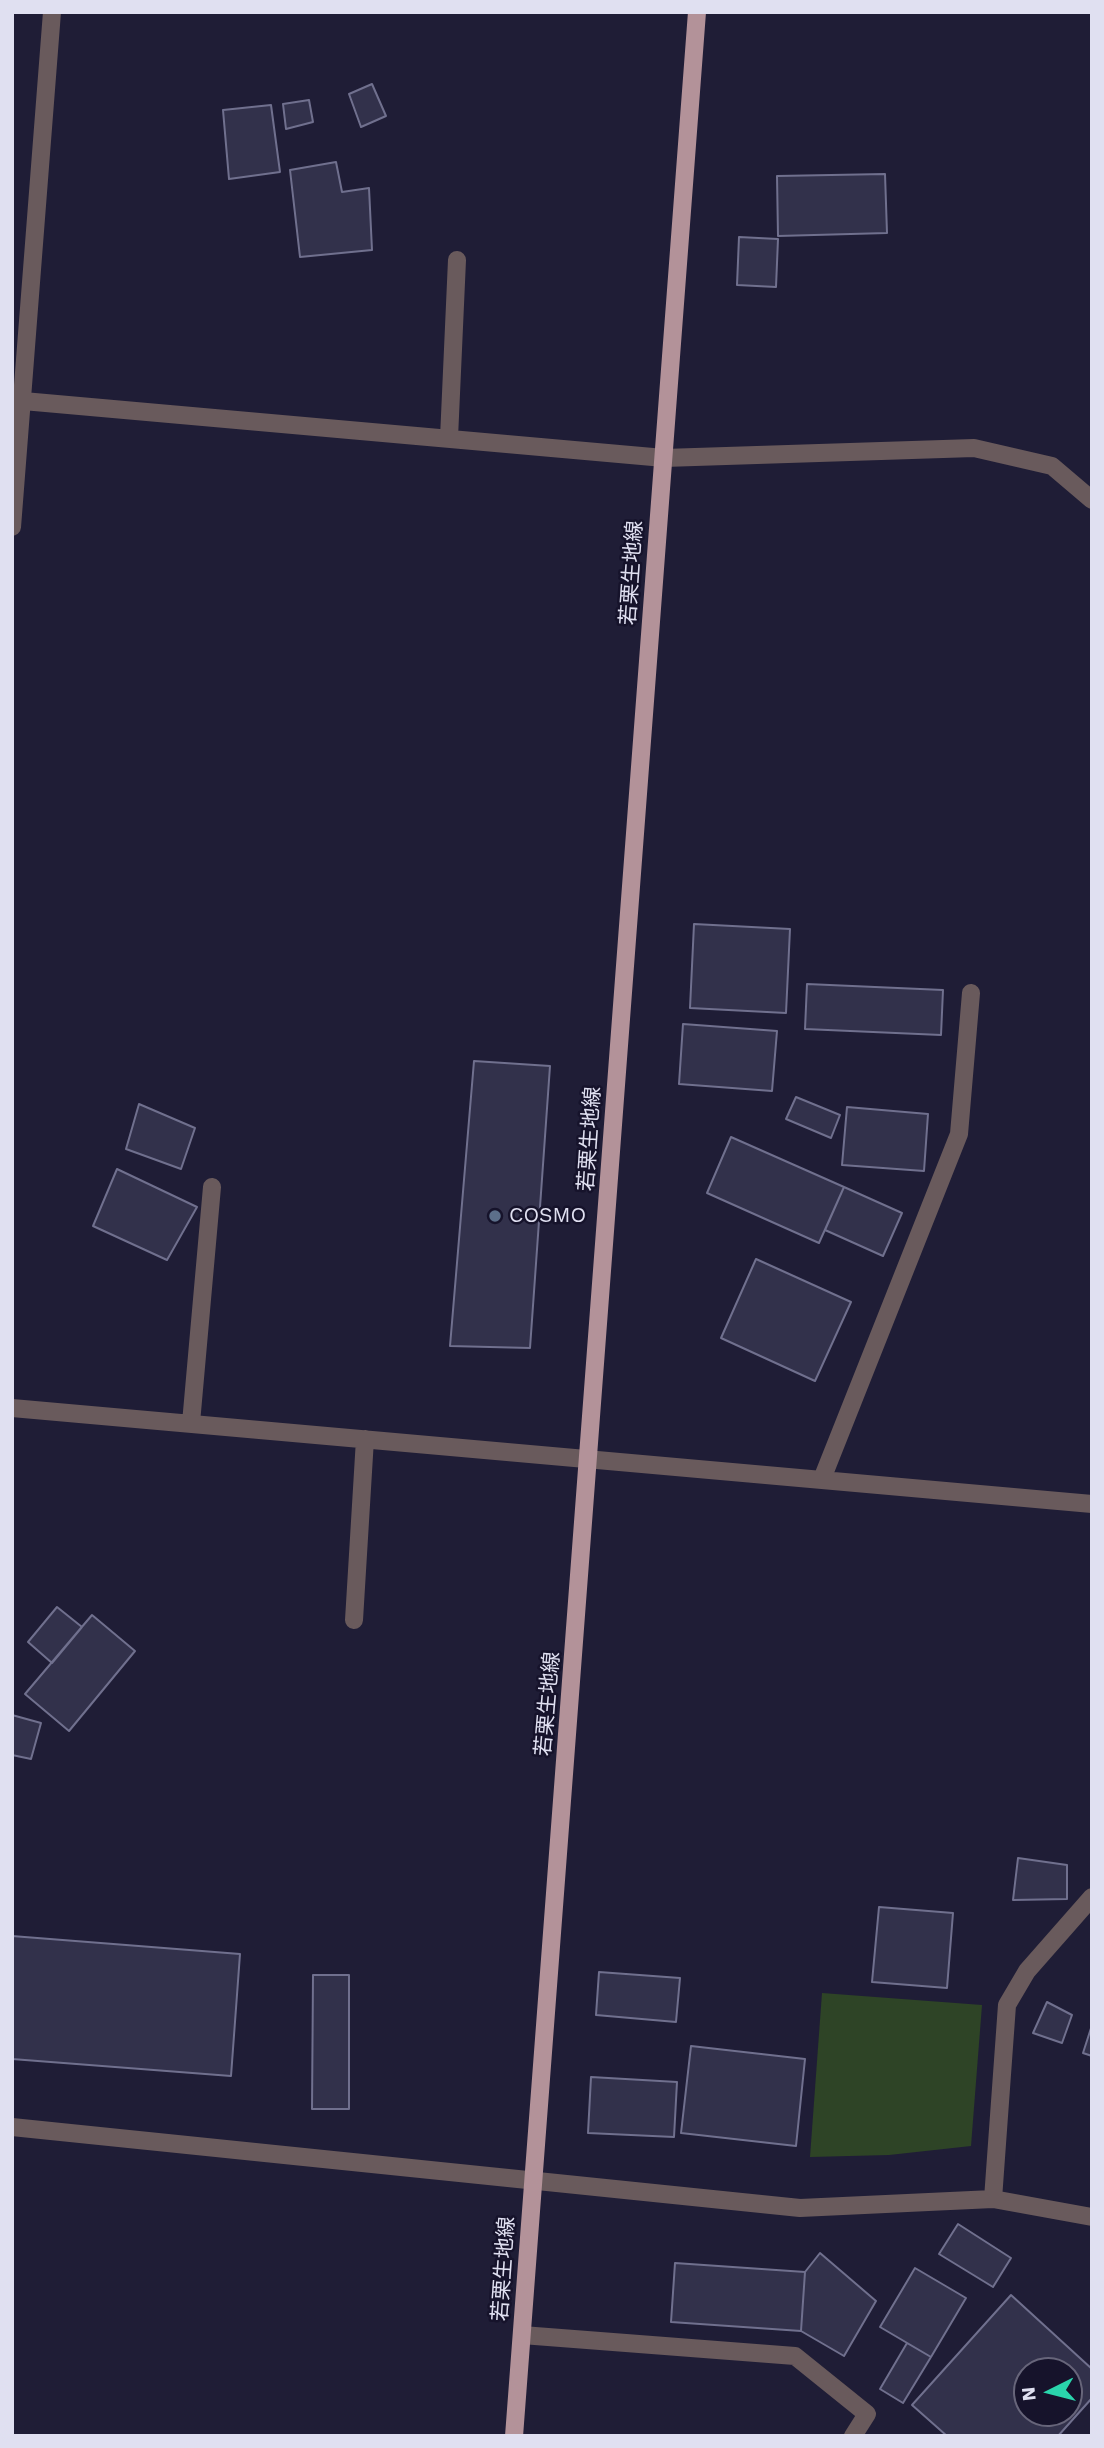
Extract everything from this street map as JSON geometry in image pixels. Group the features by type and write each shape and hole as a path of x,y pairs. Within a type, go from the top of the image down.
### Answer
{"main road":[{"name":"若栗生地線","path":"514,2436 590,1458 697,12"}],"street":[{"path":"12,527 16,401 52,12"},
{"path":"449,438 457,260"},
{"path":"16,401 664,458 974,448 1052,466 1092,500"},
{"path":"822,1479 958,1134 971,993"},
{"path":"191,1423 212,1187"},
{"path":"12,1408 1092,1504"},
{"path":"354,1620 365,1438"},
{"path":"993,2199 1007,2005 1027,1971 1092,1897"},
{"path":"12,2127 800,2208 993,2199 1092,2217"},
{"path":"522,2335 795,2356 867,2414 853,2436"}],"green space":[{"path":"822,1993 982,2005 971,2146 889,2155 810,2157"}],"building":[{"path":"372,84 386,116 361,127 349,94"},
{"path":"309,100 313,122 286,129 283,104"},
{"path":"271,105 280,172 229,179 223,110"},
{"path":"336,162 342,192 369,188 372,250 300,257 290,170"},
{"path":"885,174 887,233 778,236 777,176"},
{"path":"739,237 778,239 776,287 737,285"},
{"path":"694,924 790,929 786,1013 690,1008"},
{"path":"807,984 943,990 941,1035 805,1029"},
{"path":"683,1024 777,1031 772,1091 679,1084"},
{"path":"474,1061 550,1066 530,1348 450,1346"},
{"path":"796,1097 840,1115 831,1138 786,1119"},
{"path":"139,1104 195,1128 181,1169 126,1149"},
{"path":"847,1107 928,1114 924,1171 842,1165"},
{"path":"731,1137 844,1187 819,1243 707,1193"},
{"path":"117,1169 197,1207 167,1260 93,1226"},
{"path":"844,1187 902,1213 883,1256 825,1230"},
{"path":"756,1259 851,1302 815,1381 721,1338"},
{"path":"57,1607 82,1627 52,1663 28,1642"},
{"path":"92,1615 135,1651 69,1731 25,1694"},
{"path":"12,1715 41,1723 31,1759 12,1755"},
{"path":"1018,1858 1067,1865 1067,1899 1013,1900"},
{"path":"879,1907 953,1913 947,1988 872,1982"},
{"path":"12,1936 240,1954 231,2076 12,2059"},
{"path":"599,1972 680,1978 676,2022 596,2015"},
{"path":"313,1975 349,1975 349,2109 312,2109"},
{"path":"1047,2002 1072,2015 1062,2043 1033,2033"},
{"path":"1092,2025 1092,2056 1083,2053"},
{"path":"691,2046 805,2059 796,2146 681,2133"},
{"path":"591,2077 677,2082 674,2137 588,2133"},
{"path":"958,2224 1011,2258 993,2287 939,2254"},
{"path":"820,2253 876,2301 844,2356 801,2331 805,2272"},
{"path":"675,2263 805,2272 801,2331 671,2322"},
{"path":"915,2268 966,2298 931,2357 880,2327"},
{"path":"1011,2295 1079,2357 1013,2357 1013,2427 1066,2427 1058,2436 947,2436 912,2405"},
{"path":"907,2343 931,2357 903,2403 880,2389"},
{"path":"1083,2361 1092,2369 1092,2398 1083,2408"}],"place":[{"name":"COSMO","path":"495,1216"}]}
